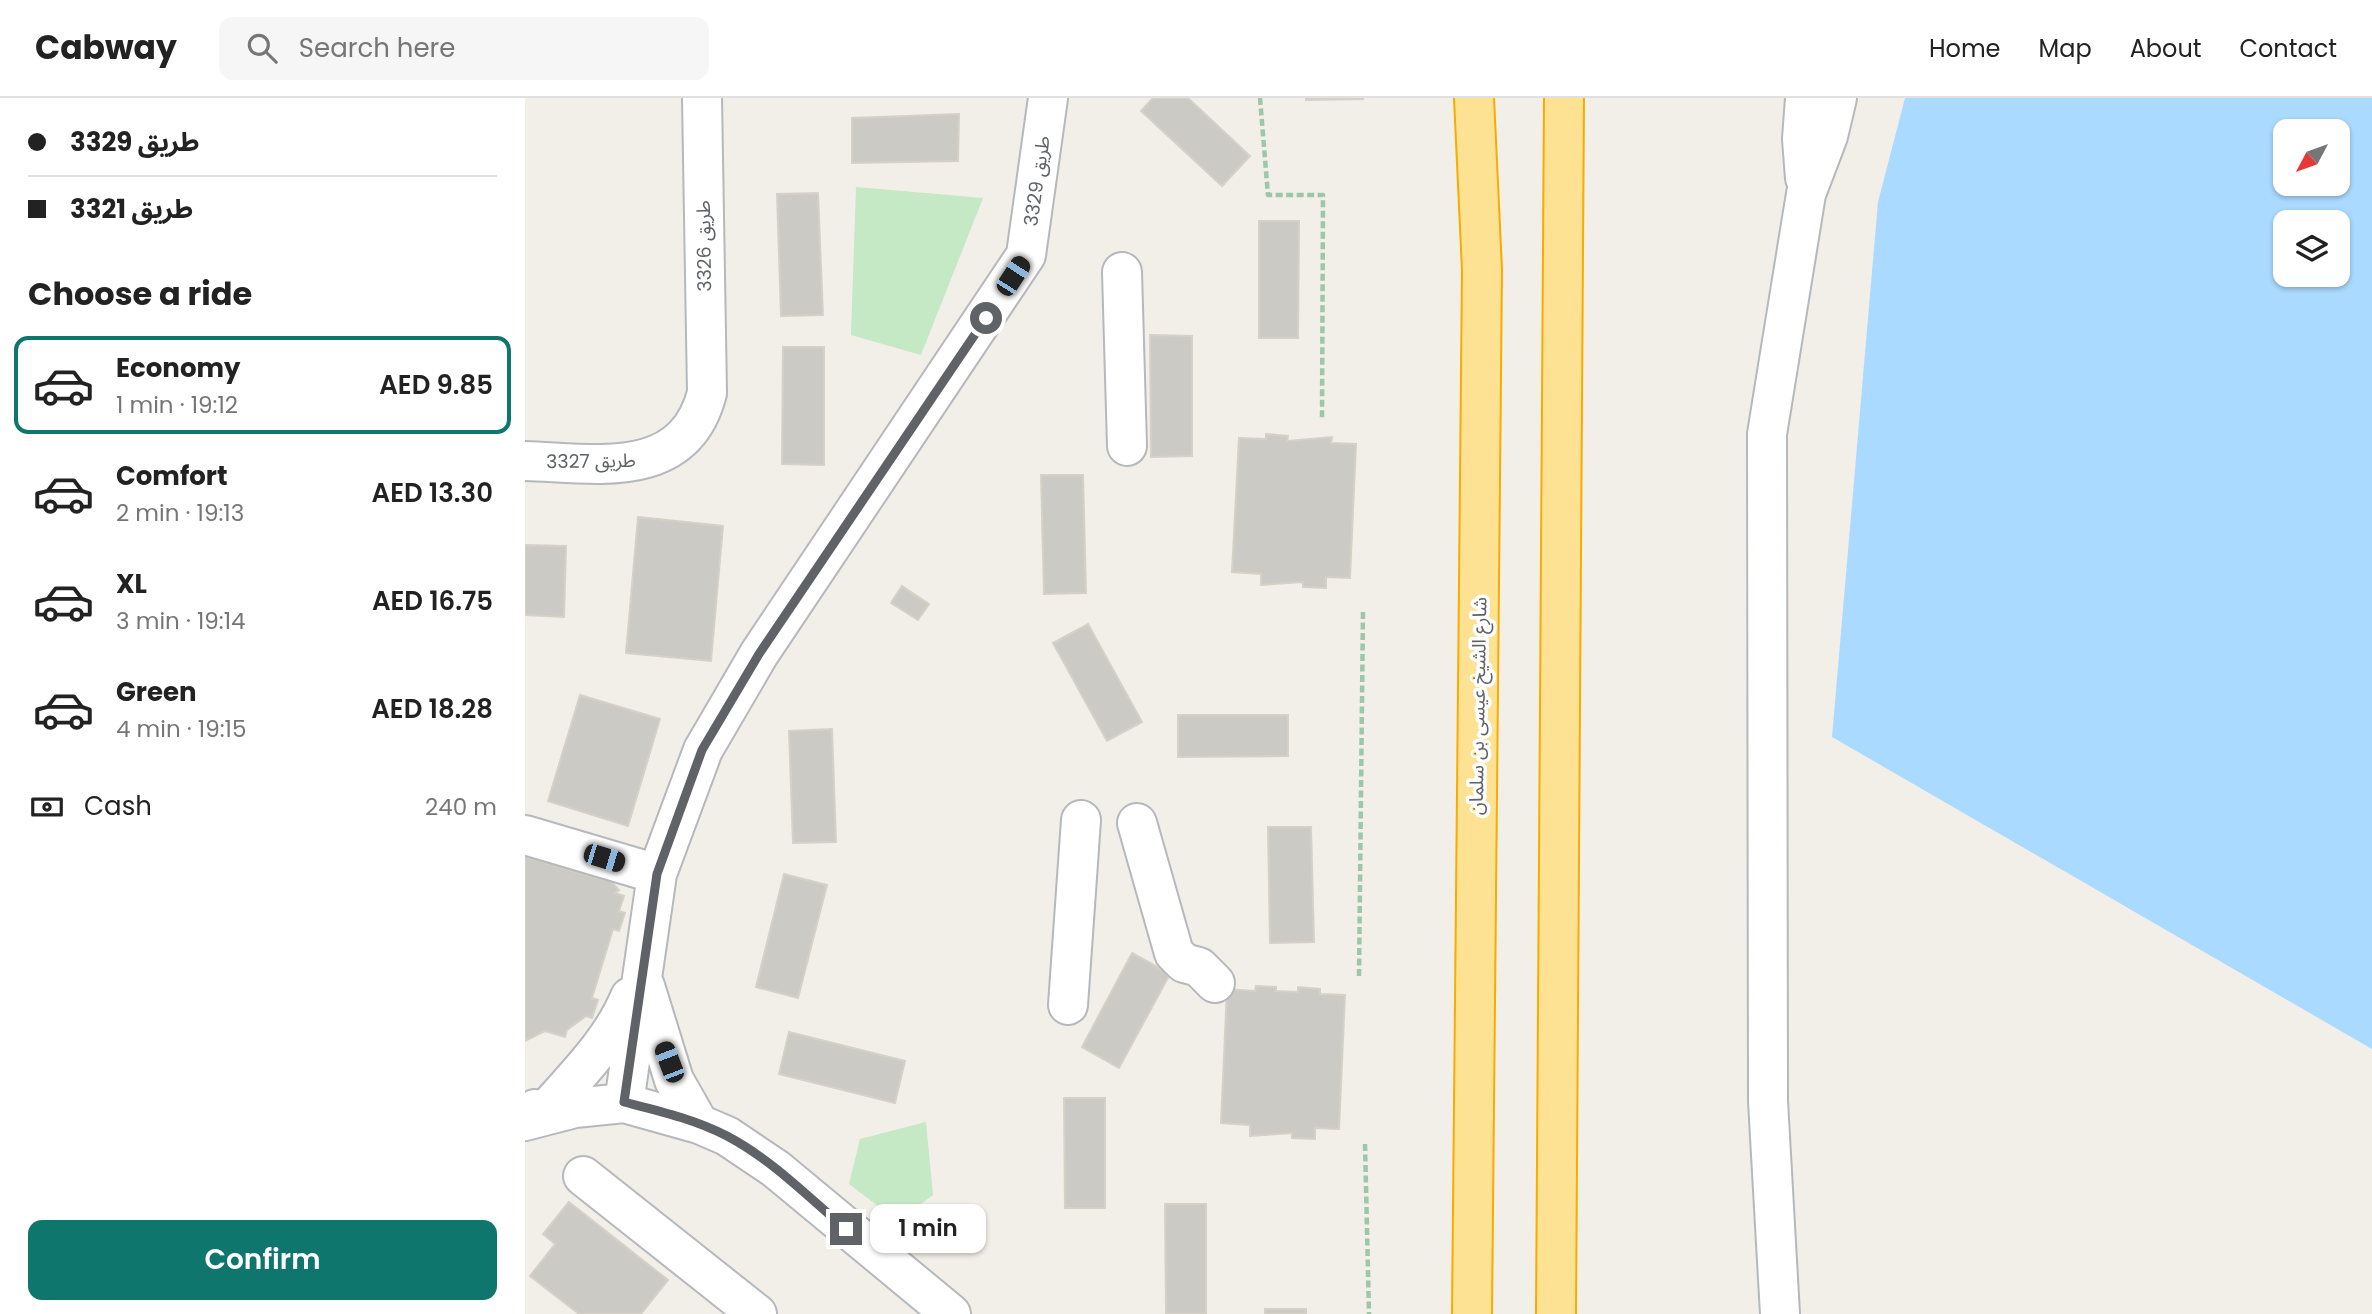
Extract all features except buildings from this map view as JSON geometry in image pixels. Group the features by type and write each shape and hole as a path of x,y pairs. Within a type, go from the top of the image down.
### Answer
{"highway":[{"name":"شارع الشيخ عيسى بن سلمان","path":"1472,1314 1482,284 1474,98"},
{"path":"1556,1314 1564,98"}],"street":[{"name":"طريق 3326","path":"702,98 707,393"},
{"name":"طريق 3329","path":"624,1102 657,874 702,750 733,694 1027,255 1048,98"},
{"path":"1805,98 1802,139 1806,194"},
{"path":"1780,1314 1768,1101 1767,434 1806,194 1828,136 1837,98"},
{"path":"1122,272 1127,446"},
{"name":"طريق 3327","path":"525,461 625,464 659,455 689,432 702,412 707,393"},
{"path":"1069,1005 1081,820"},
{"path":"1137,823 1174,953 1184,963 1199,967 1215,983"},
{"path":"525,835 657,874"},
{"path":"531,1112 596,1054 623,1014 641,970"},
{"path":"641,970 674,1080 699,1124"},
{"path":"531,1112 624,1102 699,1124 727,1136 768,1163 951,1314"},
{"path":"583,1176 757,1314"}],"path":[{"path":"1260,98 1268,195 1323,195 1322,420"},
{"path":"1359,976 1363,610"},
{"path":"1364,1144 1369,1314"}],"green space":[{"path":"856,187 983,198 921,355 851,335"},
{"path":"926,1122 933,1195 898,1221 849,1184 860,1139"}],"water":[{"path":"1905,98 2372,98 2372,1049 1832,737 1878,202"}],"route":[{"path":"846,1229 776,1170 727,1136 699,1124 624,1102 641,970 657,874 702,750 759,654 986,318"}]}
